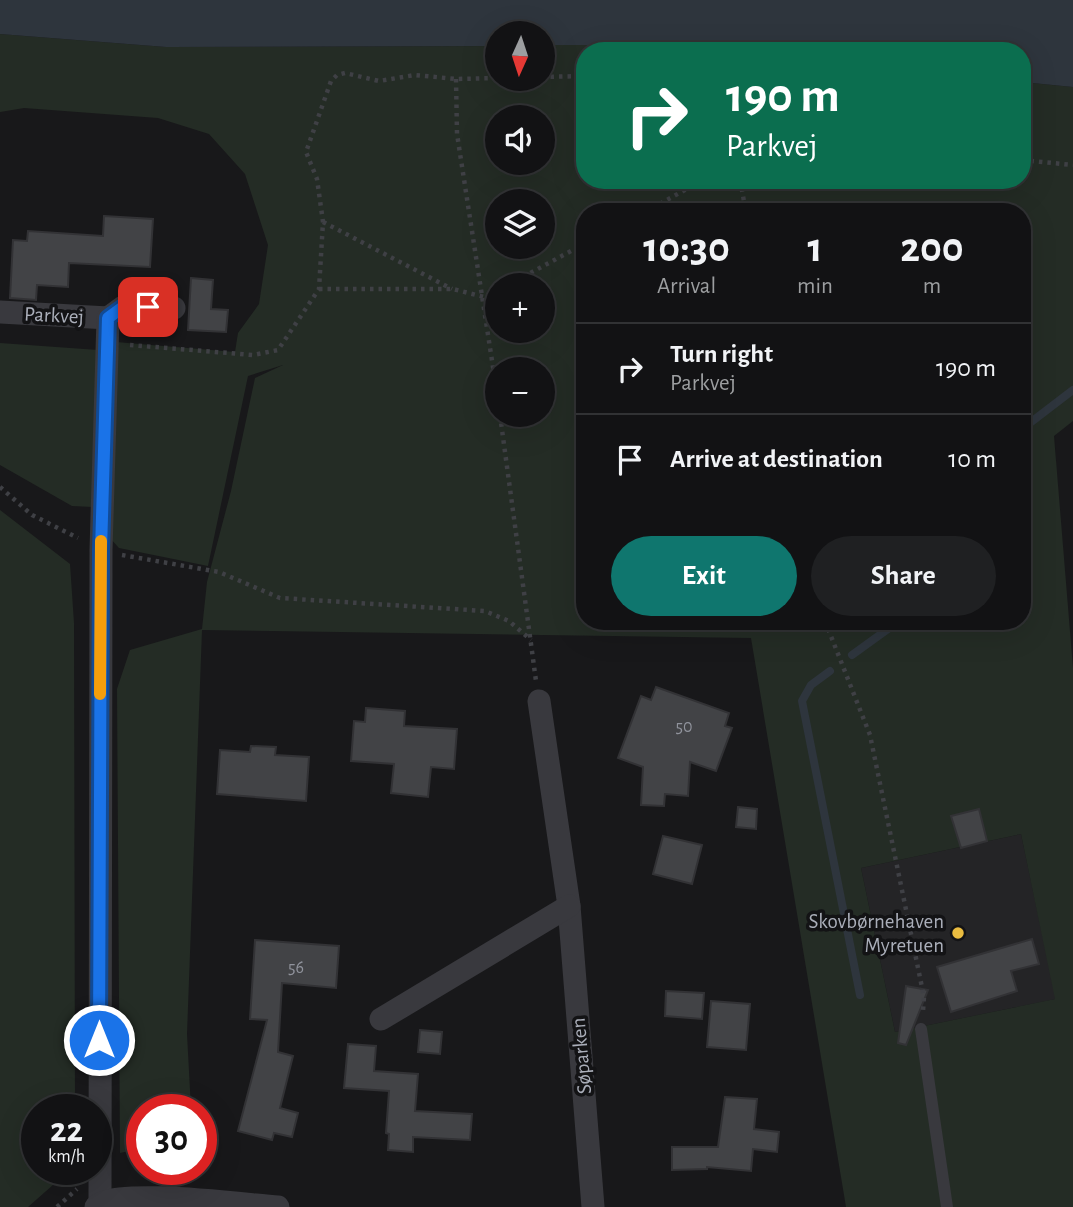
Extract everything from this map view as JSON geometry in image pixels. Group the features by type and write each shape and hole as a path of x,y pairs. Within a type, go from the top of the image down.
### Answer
{"street":[{"name":"Parkvej","path":"0,312 108,318 123,307 174,308"},
{"name":"Parkvej","path":"108,318 101,550 98,1204 139,1196 278,1207"},
{"name":"Søparken","path":"539,701 569,906 593,1207"},
{"path":"381,1019 569,906"}],"lane":[{"path":"921,1029 947,1207"}],"path":[{"path":"108,344 253,355 278,349 319,289 323,222 317,179 306,152 331,81 337,75 345,73 379,81 415,75 485,78"},
{"path":"555,77 576,76"},
{"path":"456,79 457,134 492,357"},
{"path":"1031,161 1073,165"},
{"path":"661,203 687,189"},
{"path":"323,222 453,289 484,297"},
{"path":"530,273 576,248"},
{"path":"319,289 453,289"},
{"path":"502,427 539,701"},
{"path":"0,487 32,515 101,550 219,572 280,598 485,611 509,621 531,640"},
{"path":"829,630 870,735 925,997 921,1029"}],"shaded area":[{"path":"0,0 1073,0 1073,87 1031,83 1031,42 576,42 576,45 555,45 555,21 485,21 485,46 166,47 0,34"},
{"path":"0,34 166,47 485,46 485,91 555,91 555,45 576,45 576,189 1031,189 1031,83 1073,87 1073,421 1054,436 1073,668 1073,1207 846,1207 751,638 202,630 187,1034 190,1094 126,1094 126,1152 120,1153 117,689 130,650 202,629 207,582 231,491 255,378 283,365 248,376 208,566 119,548 109,537 116,342 235,352 238,333 259,304 268,245 245,174 209,134 158,118 24,108 0,112","holes":["1021,834 1055,999 895,1032 861,868"]},
{"path":"0,343 98,350 93,507 72,506 0,465"},
{"path":"0,510 70,564 74,623 75,1094 21,1094 21,1185 53,1185 28,1207 0,1207"},
{"name":"Skovbørnehaven Myretuen","path":"1021,834 1056,999 895,1032 861,868"}],"building":[{"path":"104,216 153,219 150,267 69,263 68,287 37,285 36,300 10,298 13,240 27,241 28,231 103,236"},
{"path":"191,278 213,280 211,309 228,310 226,332 188,330"},
{"path":"656,687 729,713 725,726 732,728 716,771 690,762 688,796 665,794 664,806 641,805 643,767 618,758 641,696 651,700"},
{"path":"366,708 405,711 404,726 457,729 454,769 431,767 428,797 391,793 394,764 351,761 354,721 365,722"},
{"path":"251,746 276,747 275,755 309,757 306,801 217,794 220,750 250,752"},
{"path":"738,807 757,809 756,829 736,827"},
{"path":"979,809 987,841 961,848 951,816"},
{"path":"663,836 702,845 692,884 653,874"},
{"path":"1032,939 1039,964 1011,971 1017,991 951,1012 937,967"},
{"path":"255,940 339,946 336,988 282,983 278,1052 293,1056 280,1108 298,1113 292,1137 274,1133 272,1140 238,1131 267,1020 250,1019"},
{"path":"906,986 928,990 906,1045 898,1043"},
{"path":"666,991 704,993 702,1019 665,1016"},
{"path":"711,1001 750,1004 746,1050 707,1047"},
{"path":"420,1030 442,1032 440,1054 418,1052"},
{"path":"348,1044 376,1046 374,1071 418,1074 415,1111 472,1114 470,1140 413,1137 413,1152 388,1150 389,1134 386,1133 389,1091 344,1088"},
{"path":"725,1097 757,1099 754,1129 779,1132 777,1152 753,1149 751,1171 707,1167 672,1170 672,1147 718,1147"}],"waterway":[{"path":"1031,422 1073,390"},
{"path":"852,655 887,630"},
{"path":"830,671 811,685 802,701 860,995"}],"slow traffic":[{"path":"100,694 101,541"}],"place":[{"name":"Skovbørnehaven Myretuen","path":"958,933"}],"route":[{"path":"99,1040 101,550 108,318 123,307 148,307"}]}
